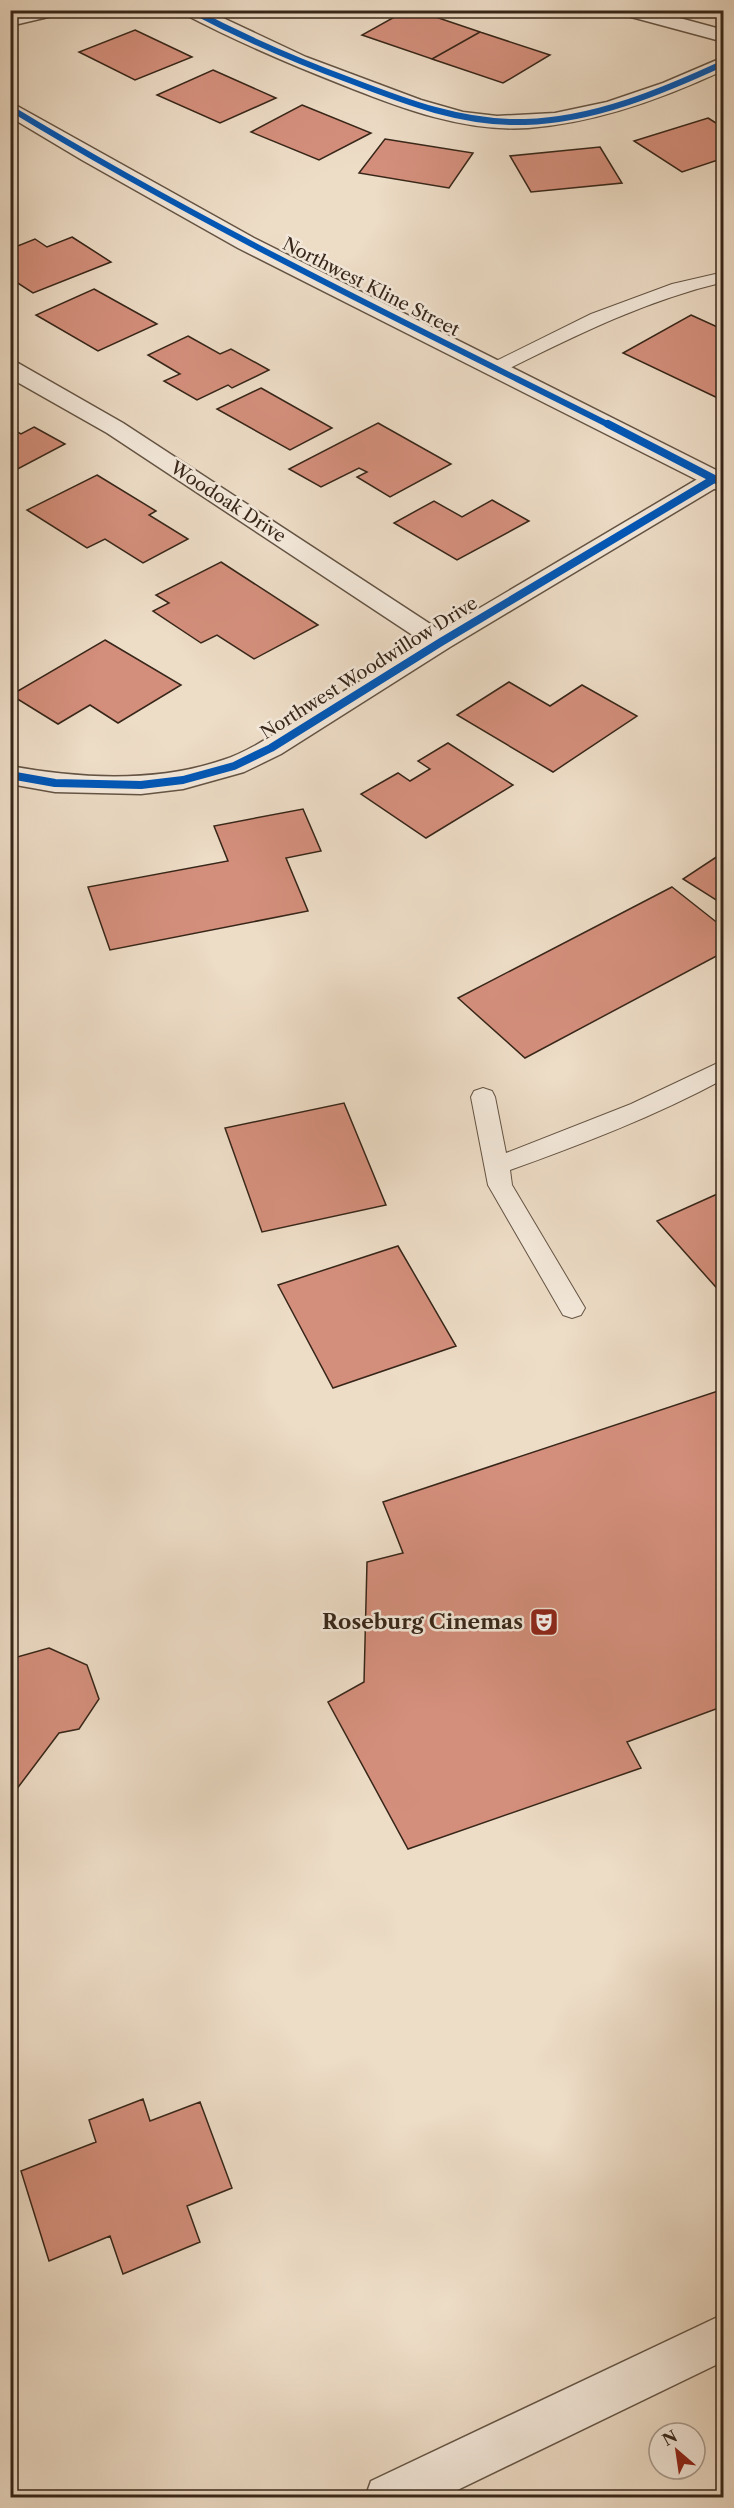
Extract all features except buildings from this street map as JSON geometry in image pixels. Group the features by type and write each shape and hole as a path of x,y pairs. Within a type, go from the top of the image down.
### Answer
{"street":[{"path":"10,21 54,10"},
{"path":"191,10 235,34 295,61 430,110 462,118 498,122 542,120 604,108 634,100 682,82 723,63"},
{"path":"627,10 723,36"},
{"name":"Northwest Kline Street","path":"10,108 166,200 246,243 719,482"},
{"name":"Woodoak Drive","path":"10,368 115,428 441,642"},
{"name":"Northwest Woodwillow Drive","path":"10,775 55,783 141,785 183,780 234,766 271,748 441,642 719,482"},
{"path":"388,2498 722,2342"}],"lane":[{"path":"496,368 597,318 678,288 719,281"},
{"path":"495,1166 587,1133 695,1084 723,1068"},
{"path":"483,1097 500,1185 509,1204 572,1308"}],"cycle path":[{"path":"191,10 277,52 382,93 447,114 497,122 526,122 584,114 670,87 724,63"},
{"path":"10,108 89,156 246,243 724,484"},
{"path":"10,775 55,783 141,785 183,780 234,766 271,748 441,642 714,479"}],"place":[{"name":"Roseburg Cinemas","path":"544,1622"}]}
